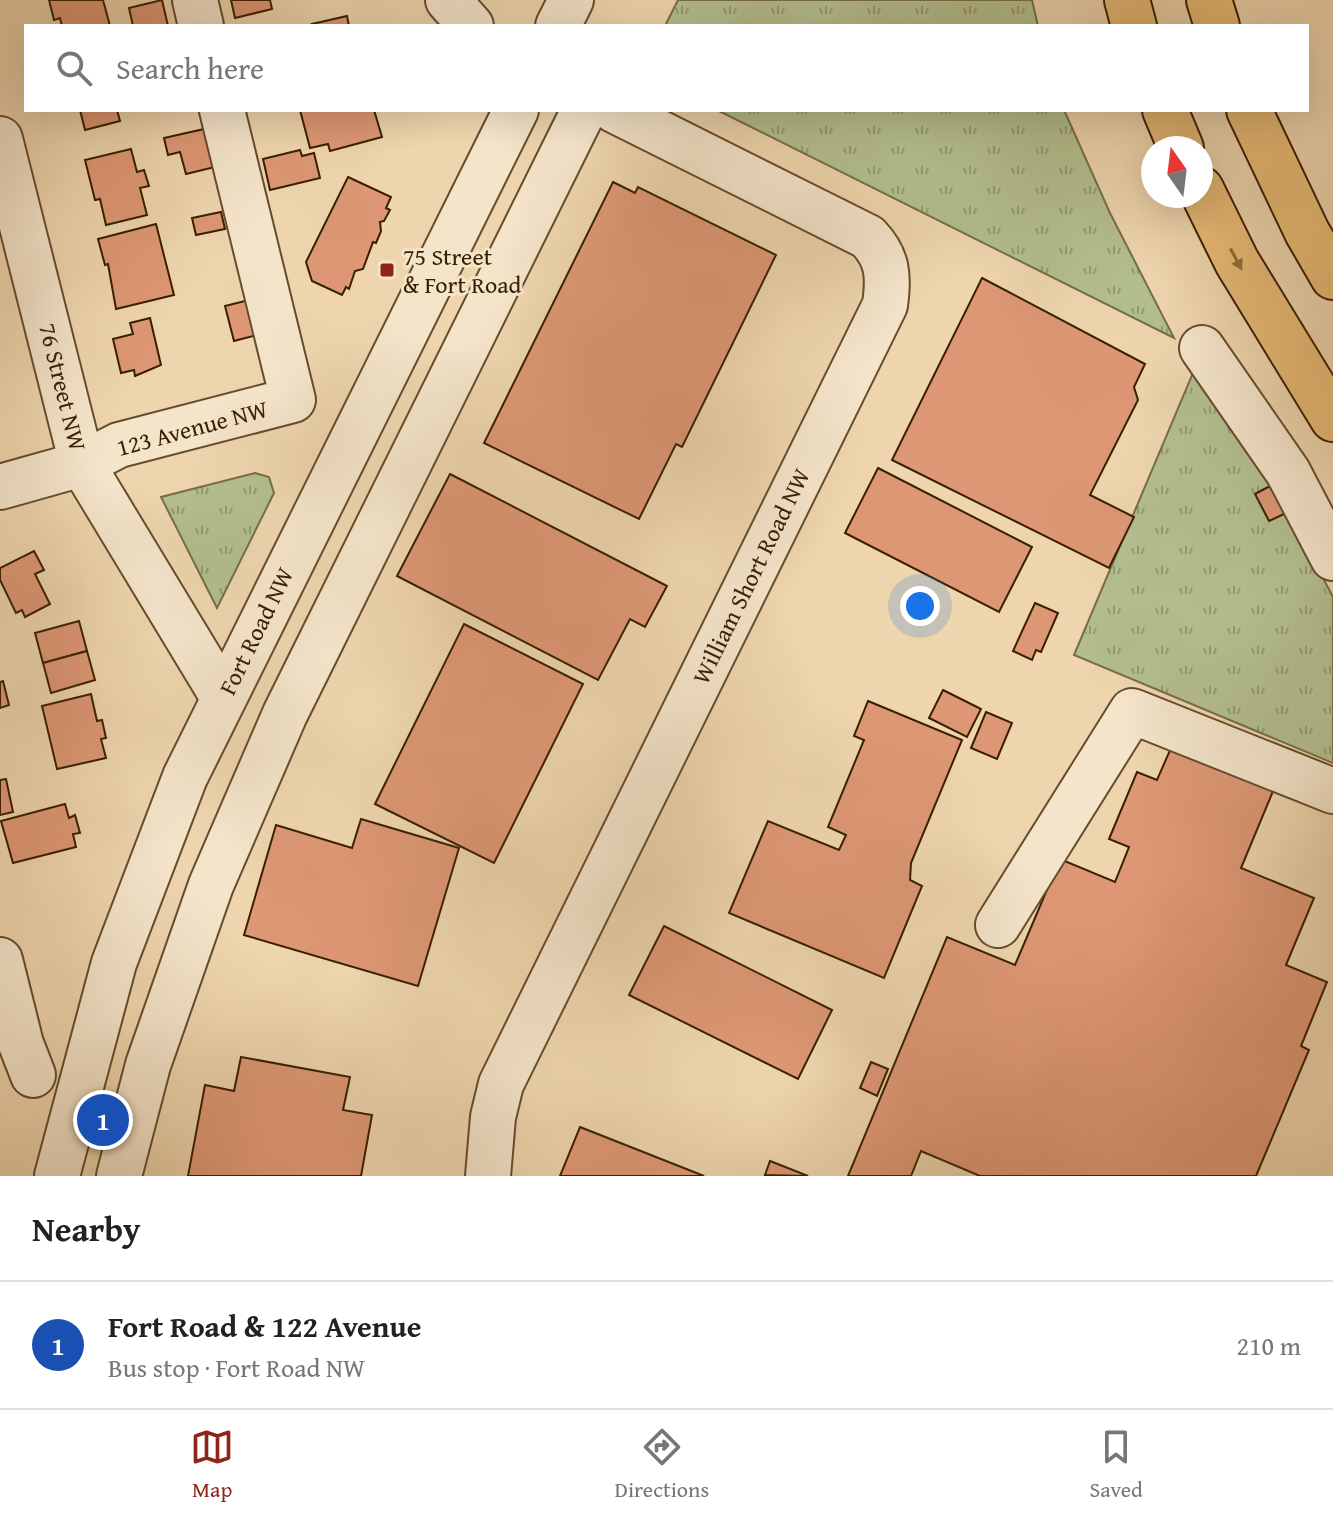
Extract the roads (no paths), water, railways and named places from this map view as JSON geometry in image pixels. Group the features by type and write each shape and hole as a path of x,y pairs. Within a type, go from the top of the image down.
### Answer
{"main road":[{"path":"1127,0 1133,24"},
{"path":"1209,0 1216,24"},
{"path":"1166,112 1176,136"},
{"path":"1250,112 1307,232 1333,277"},
{"path":"1210,208 1237,262 1333,419"}],"street":[{"path":"195,0 201,24"},
{"path":"448,0 469,24"},
{"path":"559,24 571,0"},
{"name":"123 Avenue NW","path":"0,487 82,464 119,445 293,400 222,112"},
{"name":"Fort Road NW","path":"57,1176 114,963 152,858 223,697 515,112"},
{"path":"119,1176 148,1065 211,885 254,785 285,714 583,112"},
{"name":"William Short Road NW","path":"488,1176 493,1117 501,1084 885,305 887,288 883,253 868,237 618,112"},
{"name":"76 Street NW","path":"0,139 82,464 223,697"},
{"path":"1202,348 1280,460 1333,558"},
{"path":"998,925 1132,711 1333,791"},
{"path":"0,960 21,1044 16,1082 79,1087"}],"place":[{"name":"75 Street & Fort Road","path":"387,270"},
{"name":"Fort Road & 122 Avenue","path":"103,1120"}]}
